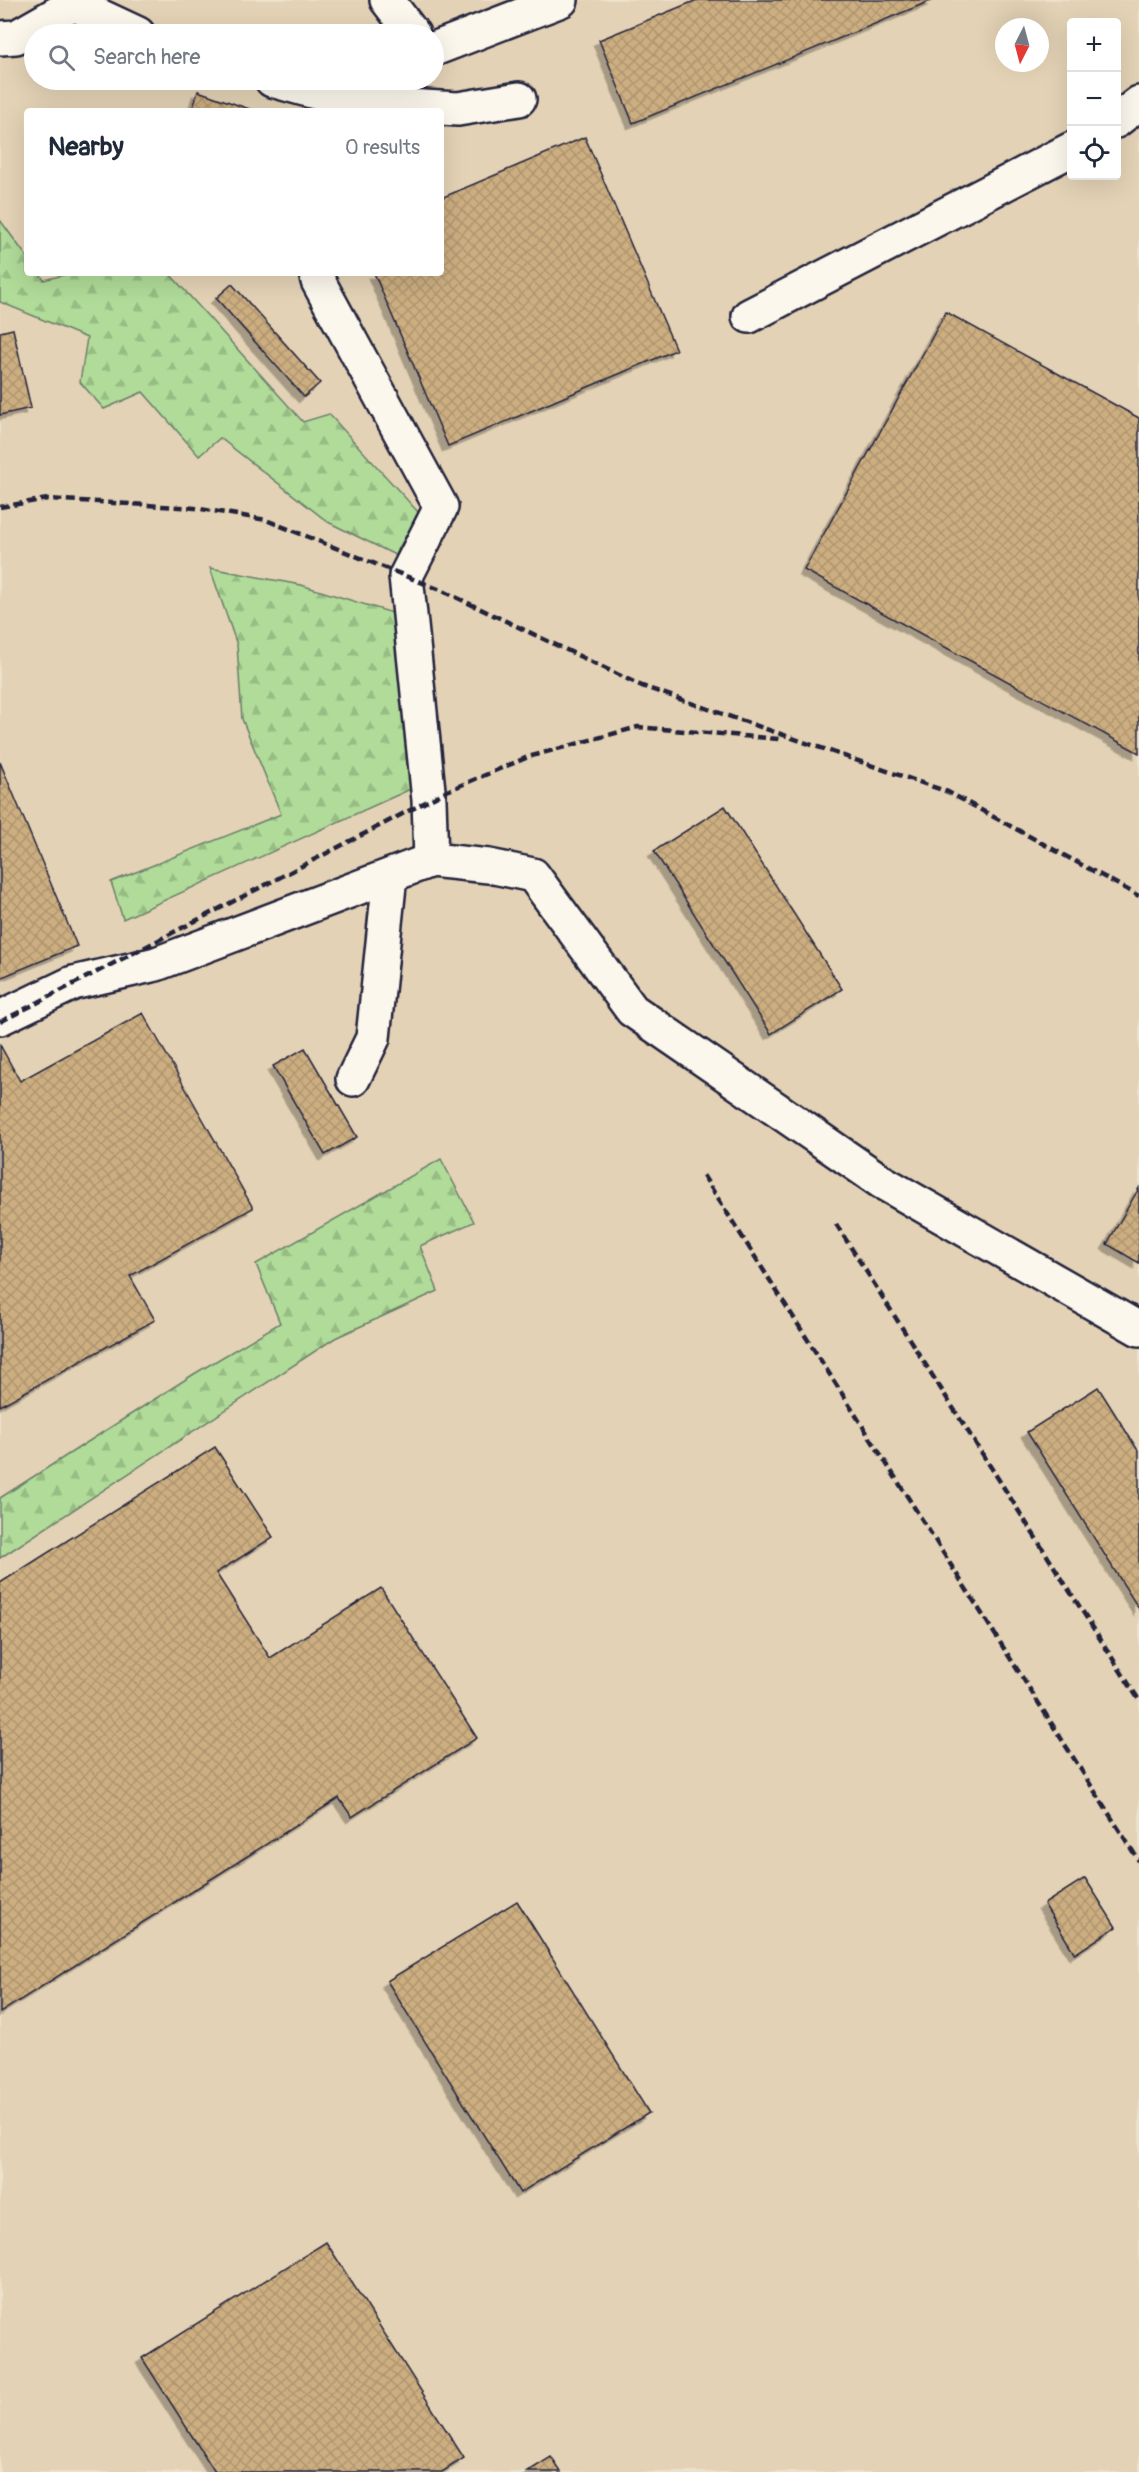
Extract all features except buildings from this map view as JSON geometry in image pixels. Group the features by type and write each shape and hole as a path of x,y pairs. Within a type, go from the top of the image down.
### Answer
{"lane":[{"path":"387,0 405,24"},
{"path":"444,45 561,0"},
{"path":"39,24 74,4 117,24"},
{"path":"0,38 16,37 24,32"},
{"path":"302,90 353,107 406,108"},
{"path":"353,107 374,90"},
{"path":"444,109 458,109 519,99"},
{"path":"1121,117 1139,103"},
{"path":"749,316 1067,151"},
{"path":"317,276 441,507 406,576 429,800 431,860"},
{"path":"0,1018 73,983 156,964 431,860 489,866 533,875 632,1010 882,1182 1139,1329"},
{"path":"353,1079 373,1038 390,876"}],"shaded area":[{"path":"0,0 1139,0 1139,2472 0,2472"}],"green space":[{"path":"0,220 24,253 24,276 41,276 44,280 60,276 172,276 303,422 329,414 419,513 395,555 328,522 220,438 199,456 143,392 104,409 80,382 87,338 0,302"},
{"path":"210,568 301,585 396,614 413,788 123,919 111,882 281,814 242,719 237,645"},
{"path":"441,1159 474,1222 420,1246 438,1291 335,1338 0,1558 0,1498 194,1374 280,1323 256,1264"}],"railway":[{"path":"0,507 48,499 195,508 266,520 443,591 642,686 948,792 1139,896"},
{"path":"0,1022 447,791 528,757 638,727 779,739"},
{"path":"703,1175 1139,1861"},
{"path":"836,1224 1139,1700"}]}
